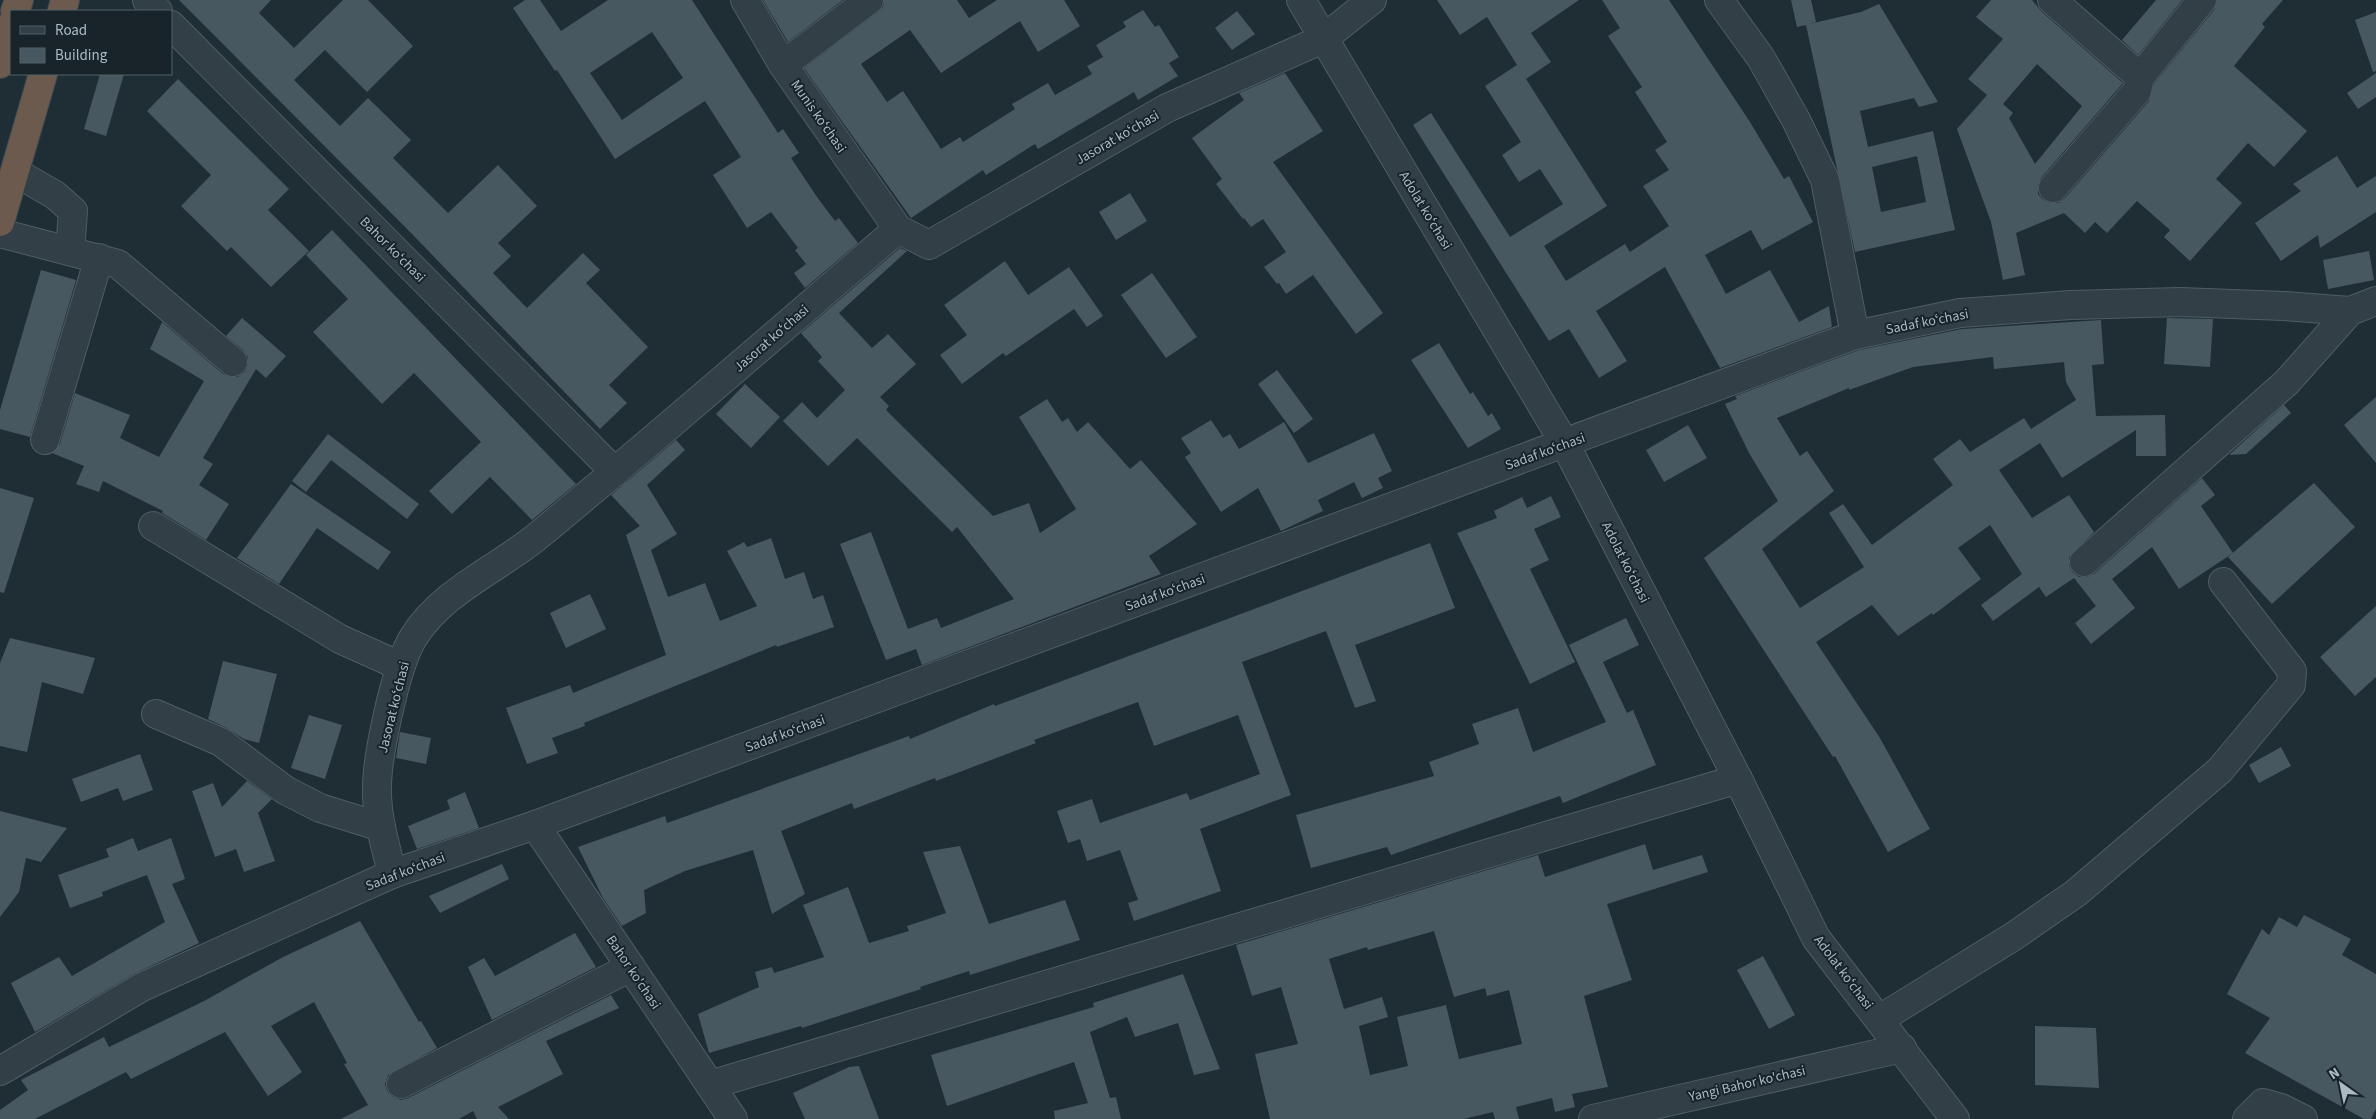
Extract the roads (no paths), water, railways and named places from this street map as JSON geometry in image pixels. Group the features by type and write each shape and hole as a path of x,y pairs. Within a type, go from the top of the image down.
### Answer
{"highway":[{"path":"0,64 10,29"},
{"path":"0,222 44,75"}],"street":[{"path":"147,0 157,10"},
{"name":"Munis koʻchasi","path":"745,0 783,65 898,229"},
{"path":"783,65 869,0"},
{"name":"Adolat koʻchasi","path":"1301,0 1565,444 1738,779 1816,938 1955,1119"},
{"name":"Jasorat koʻchasi","path":"392,874 381,827 376,791 381,750 400,666 414,638 444,602 534,540 898,229 929,245 1167,108 1323,38 1372,0"},
{"path":"1719,0 1761,58 1796,120 1825,180 1855,335"},
{"path":"2052,0 2140,77"},
{"path":"2053,188 2137,91 2140,77 2202,0"},
{"name":"Bahor koʻchasi","path":"172,26 615,472"},
{"path":"15,172 55,195 72,211 70,251"},
{"path":"0,233 118,264 233,362"},
{"path":"45,440 98,258"},
{"name":"Sadaf koʻchasi","path":"0,1071 142,987 392,874 535,825 1855,335 1960,313 2072,305 2180,302 2284,306 2350,311 2376,300"},
{"path":"2084,562 2288,382 2350,311"},
{"path":"153,526 340,639 400,666"},
{"path":"1880,1019 2014,936 2076,893 2220,770 2291,685 2292,671 2223,582"},
{"path":"156,714 221,742 285,790 320,808 381,827"},
{"path":"710,1085 1738,779"},
{"name":"Bahor ko'chasi","path":"535,825 733,1119"},
{"path":"400,1084 631,967"},
{"name":"Yangi Bahor ko'chasi","path":"1593,1119 1902,1048"},
{"path":"2247,1119 2264,1103 2281,1108 2303,1119"}]}
